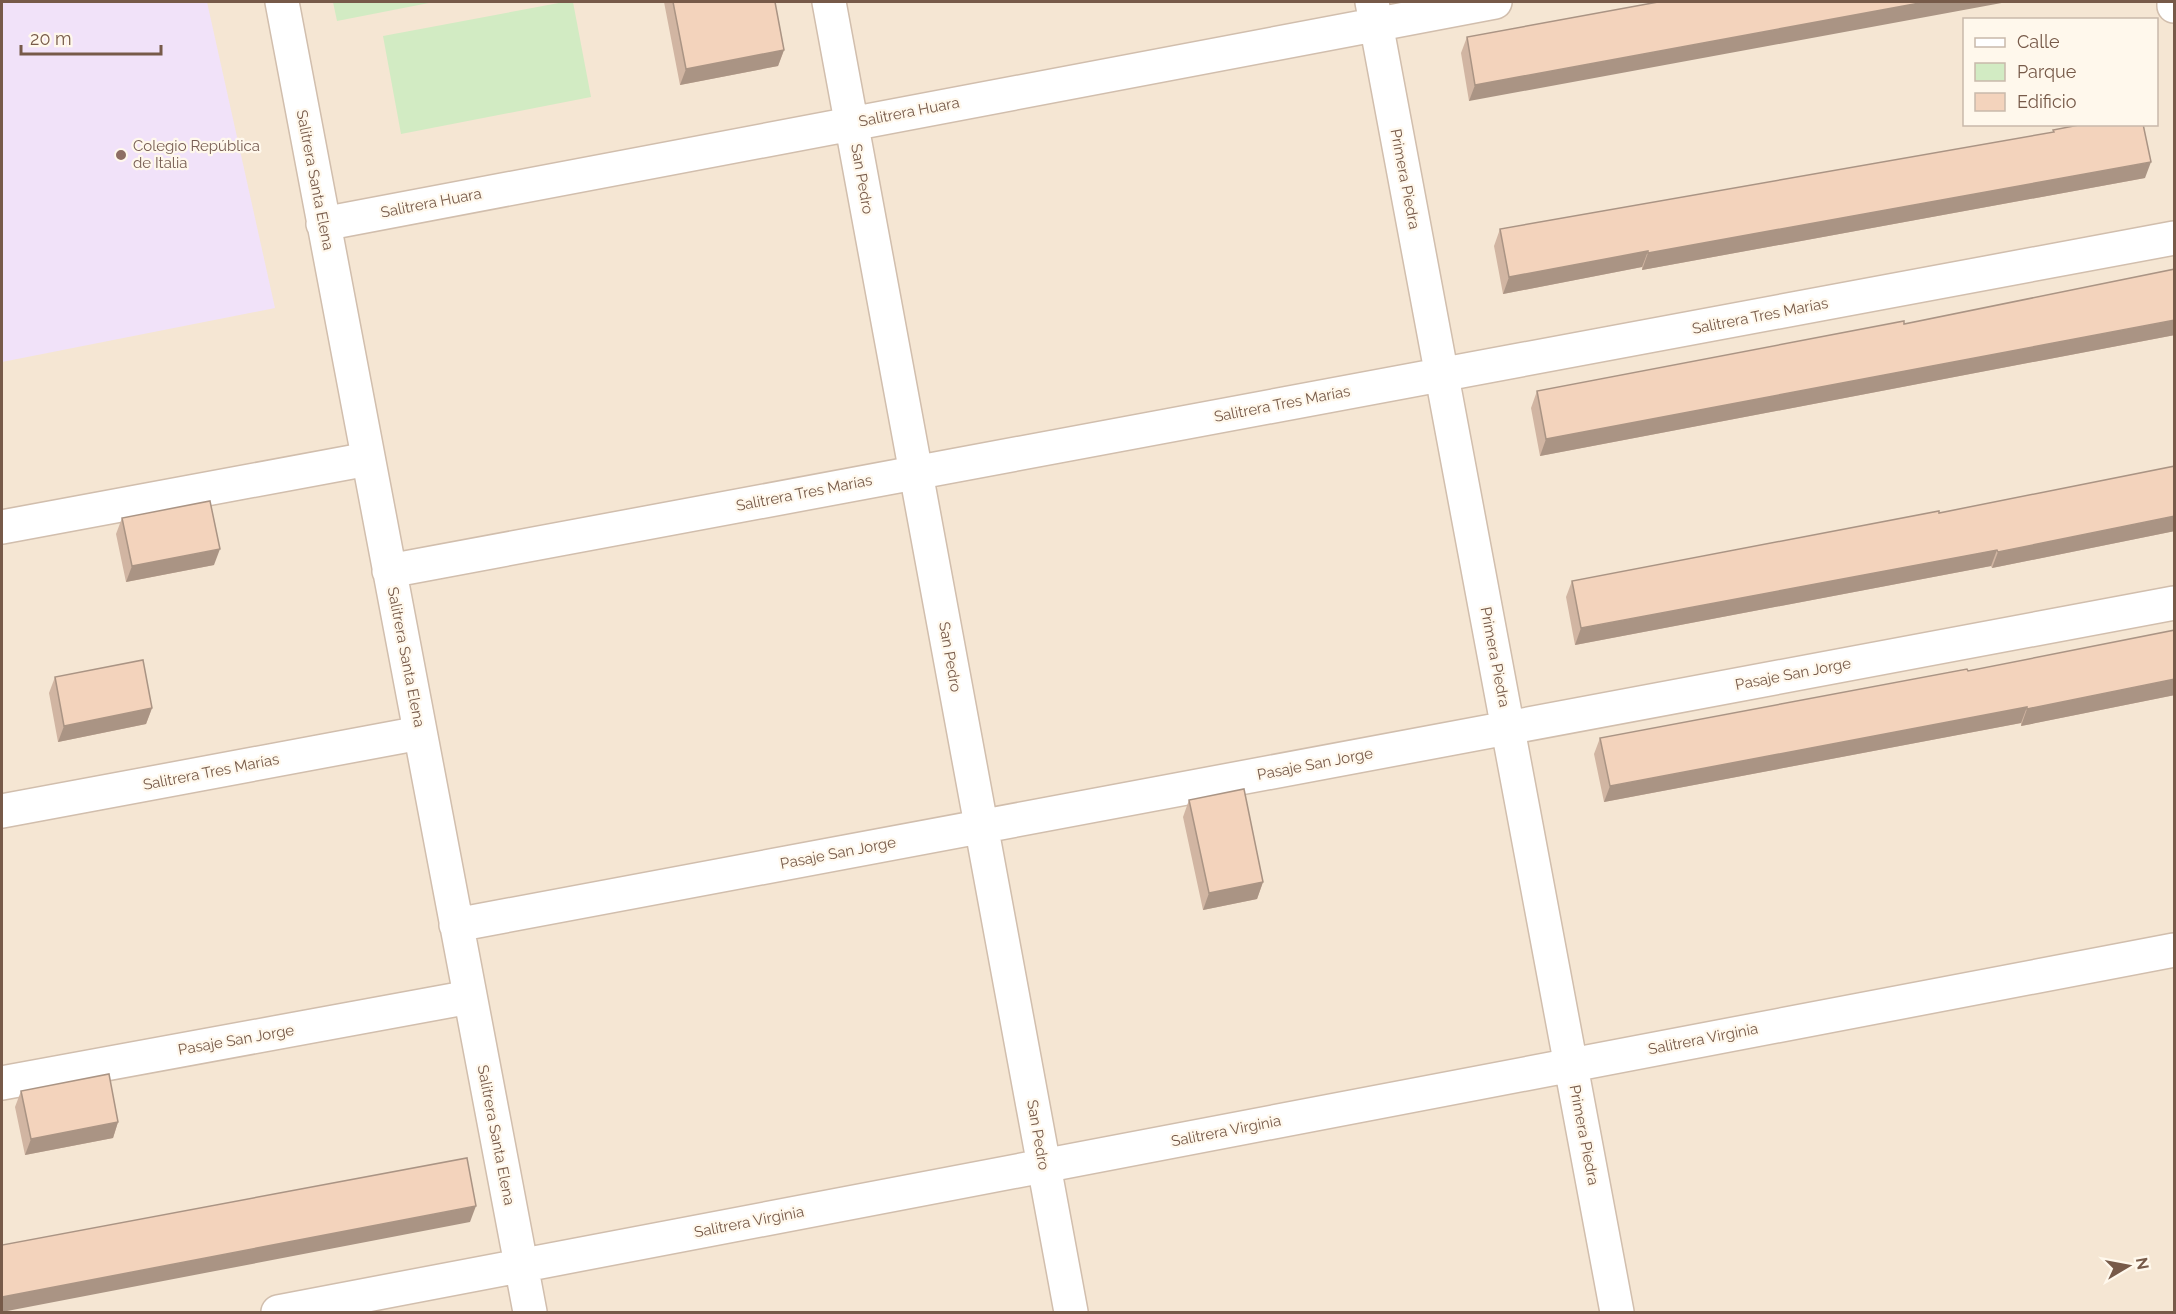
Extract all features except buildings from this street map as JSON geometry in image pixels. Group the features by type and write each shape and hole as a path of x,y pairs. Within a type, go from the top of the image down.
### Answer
{"street":[{"name":"Salitrera Santa Elena","path":"282,2 530,1312"},
{"name":"San Pedro","path":"829,2 1071,1312"},
{"name":"Salitrera Huara","path":"323,224 852,123 1374,13 1495,2"},
{"path":"2174,2 2175,6"},
{"name":"Primera Piedra","path":"1374,13 1617,1312"},
{"name":"Salitrera Tres Marías","path":"389,571 2175,238"},
{"path":"2,527 368,459"},
{"name":"Pasaje San Jorge","path":"456,925 2175,603"},
{"name":"Salitrera Tres Marías","path":"2,811 420,733"},
{"name":"Salitrera Virginia","path":"278,1312 2175,950"},
{"name":"Pasaje San Jorge","path":"2,1083 470,997"}],"shaded area":[{"path":"2,2 2174,2 2174,1312 2,1312"},
{"name":"Colegio República de Italia","path":"2,2 207,2 275,308 2,362"}],"green space":[{"path":"333,2 434,2 337,21"},
{"path":"573,2 591,97 401,134 383,36"}],"place":[{"name":"Colegio República de Italia","path":"121,155"}]}
